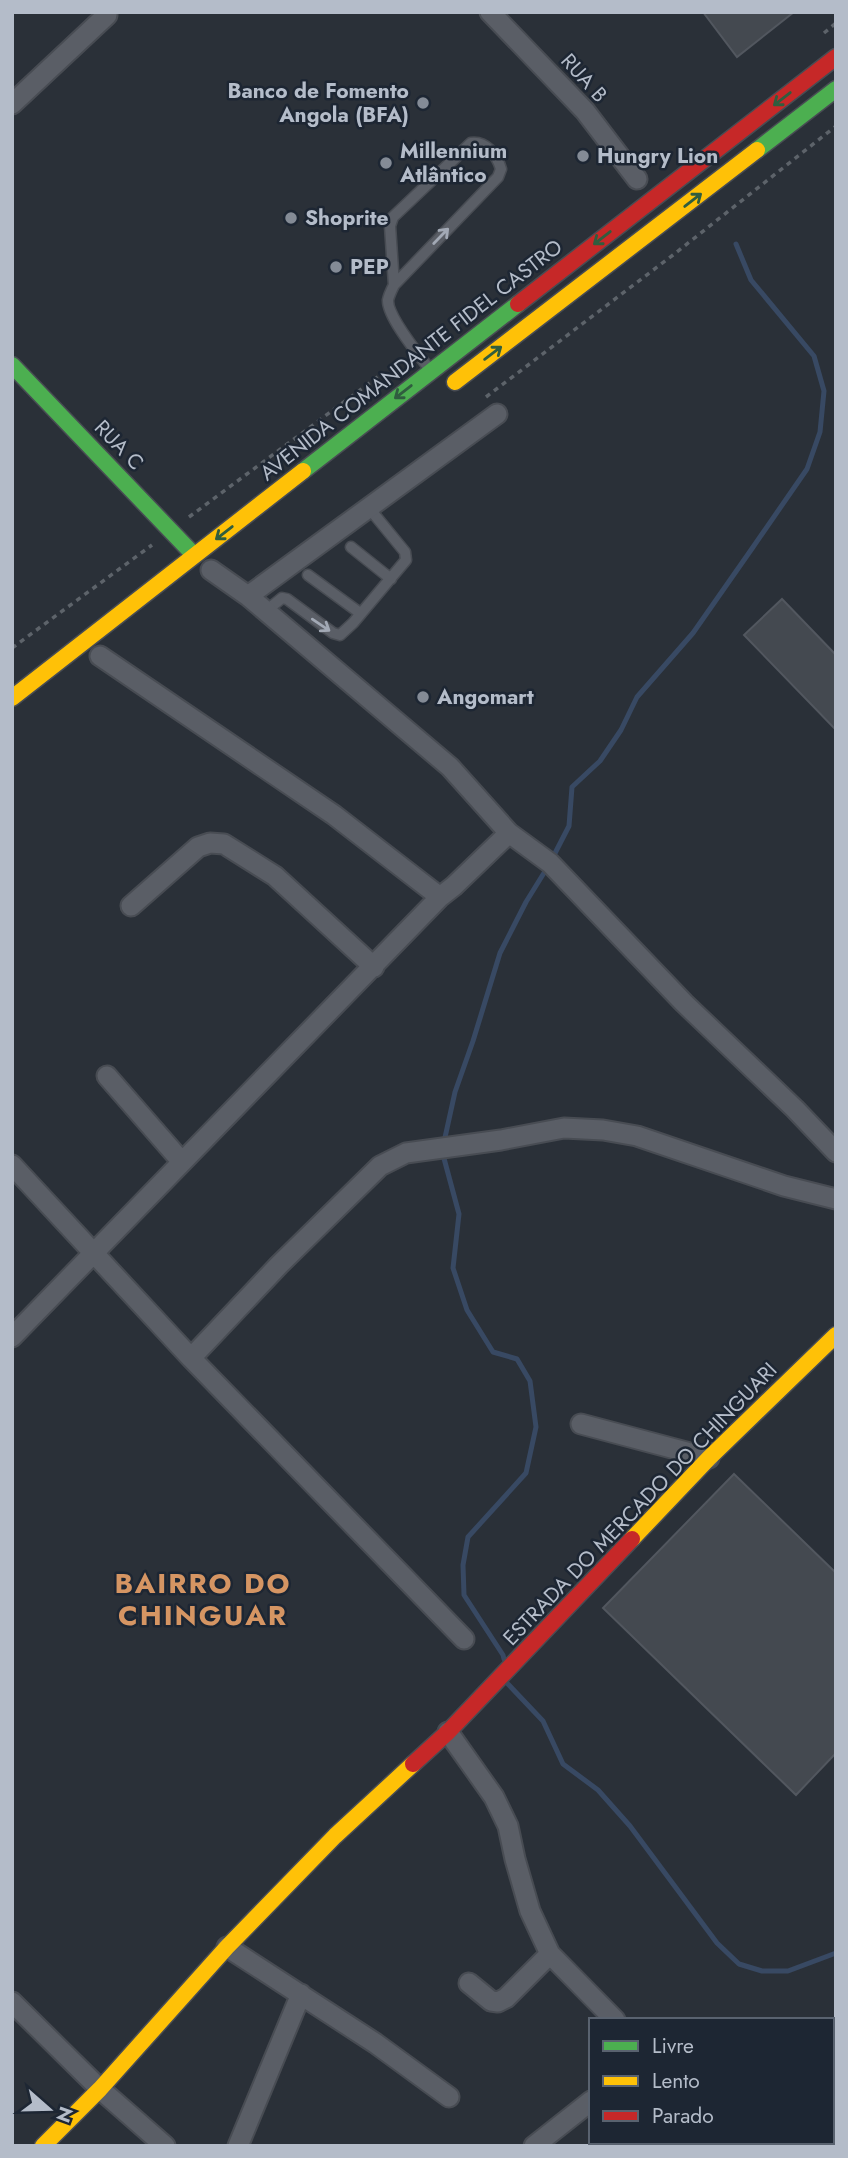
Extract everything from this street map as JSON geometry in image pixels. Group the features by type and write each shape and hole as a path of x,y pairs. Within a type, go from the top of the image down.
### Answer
{"main road":[{"name":"AVENIDA COMANDANTE FIDEL CASTRO","path":"15,689 194,555 836,57"},
{"path":"440,394 836,89"},
{"name":"RUA C","path":"12,365 194,555"},
{"name":"ESTRADA DO MERCADO DO CHINGUARI","path":"43,2146 100,2089 228,1947 335,1836 448,1732 709,1458 836,1335"}],"street":[{"path":"12,104 107,15 107,12"},
{"name":"RUA B","path":"490,12 585,111 637,179"},
{"path":"248,596 498,414"},
{"path":"211,570 248,596 450,767 509,832 550,863 684,1003 836,1152"},
{"path":"100,657 334,815 440,897"},
{"path":"12,1337 440,897 509,832"},
{"path":"131,906 198,847 210,843 223,844 275,876 374,967"},
{"path":"107,1076 181,1161"},
{"path":"191,1358 279,1265 380,1166 406,1153 564,1128 603,1130 637,1136 784,1186 836,1199"},
{"path":"12,1165 191,1358 464,1639"},
{"path":"581,1424 709,1458"},
{"path":"448,1732 494,1797 508,1826 530,1911 550,1954 613,2018"},
{"path":"228,1947 375,2043 449,2097"},
{"path":"469,1983 491,2001 498,2002 506,1998 550,1954"},
{"path":"238,2146 301,1994"},
{"path":"12,2002 100,2089 165,2146"},
{"path":"534,2146 589,2103"}],"lane":[{"path":"394,285 498,177 502,169 498,159 484,145 471,143 393,217 390,226 394,285 388,305 397,324 430,371"},
{"path":"266,611 282,598 287,599 310,618 340,635 406,560 405,552 369,508"},
{"path":"351,548 391,579"},
{"path":"308,575 360,613"}],"path":[{"path":"479,403 681,249 836,126"}],"building":[{"path":"703,12 794,12 737,57"},
{"path":"782,599 836,655 836,730 744,635"},
{"path":"734,1474 836,1573 836,1753 796,1795 603,1608"}],"waterway":[{"path":"552,859 569,826 572,787 600,761 621,730 637,697 693,633 751,550 807,469 820,432 824,391 814,356 751,280 736,244"},
{"path":"444,1142 455,1092 500,953 547,868"},
{"path":"442,1151 459,1214 453,1268 467,1310 493,1352 517,1359 530,1381 536,1427 526,1473 468,1537 463,1565 464,1595 504,1659"},
{"path":"507,1683 543,1721 563,1764 598,1790 630,1826 717,1943 739,1964 762,1971 788,1971 836,1953"}],"traffic: fast":[{"path":"757,150 836,89"},
{"path":"303,471 518,304"},
{"path":"12,365 194,555"}],"traffic: slow":[{"path":"455,382 757,150"},
{"path":"12,698 303,471"},
{"path":"632,1539 709,1458 836,1335"},
{"path":"43,2146 100,2089 227,1947 335,1836 413,1764"}],"traffic: jam":[{"path":"518,304 836,57"},
{"path":"413,1764 448,1732 632,1539"}],"place":[{"name":"Banco de Fomento Angola (BFA)","path":"423,103"},
{"name":"Hungry Lion","path":"583,156"},
{"name":"Millennium Atlântico","path":"386,163"},
{"name":"Shoprite","path":"291,218"},
{"name":"PEP","path":"336,267"},
{"name":"Angomart","path":"423,697"}],"district":[{"name":"BAIRRO DO CHINGUAR","path":"203,1599"}]}
